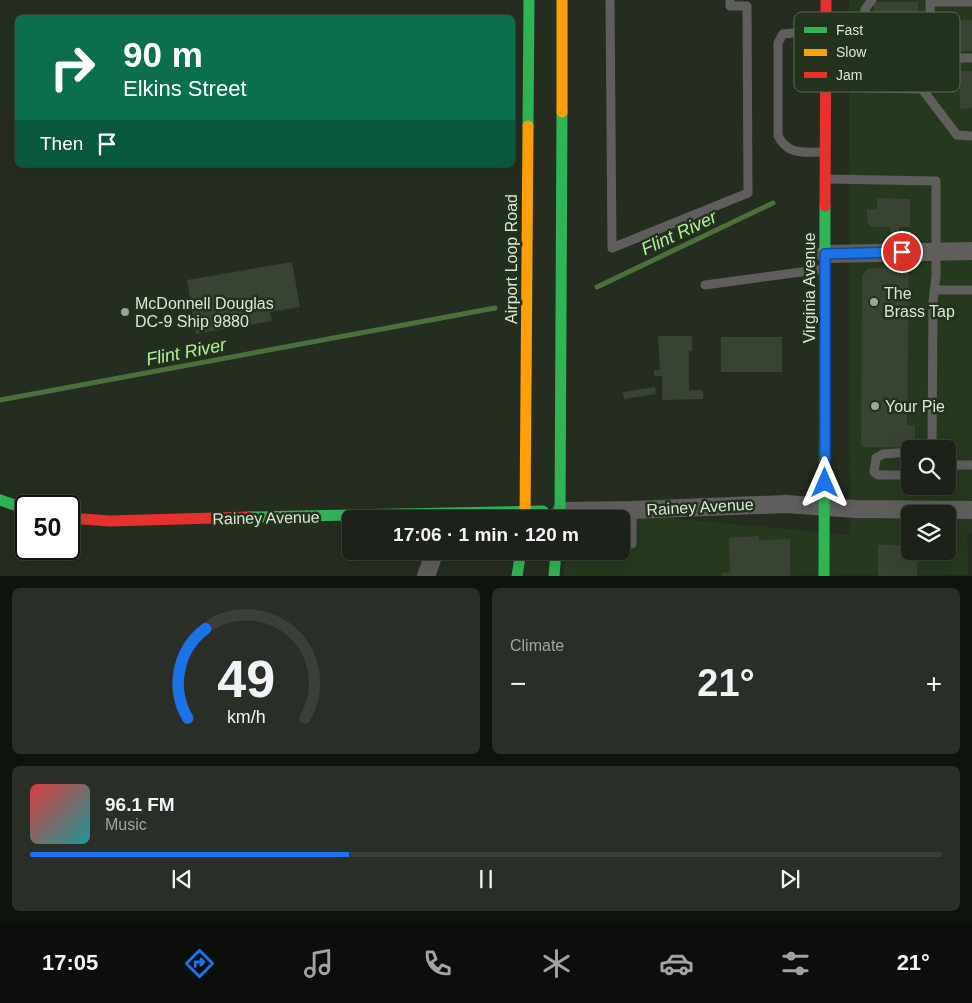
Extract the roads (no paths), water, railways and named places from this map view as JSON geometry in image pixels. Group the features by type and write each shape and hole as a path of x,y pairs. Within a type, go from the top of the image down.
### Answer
{"main road":[{"name":"Airport Loop Road","path":"526,510 529,0"},
{"path":"560,510 562,0"},
{"name":"Virginia Avenue","path":"824,576 826,92"},
{"path":"0,500 15,505"},
{"name":"Rainey Avenue","path":"80,519 110,521 342,518"},
{"path":"517,576 520,560"},
{"path":"554,576 555,560"}],"street":[{"path":"825,261 972,251"},
{"name":"Rainey Avenue","path":"632,510 786,504 856,509 972,510"},
{"path":"428,576 431,560"}],"lane":[{"path":"610,0 612,248 748,193 746,6 730,6 730,0"},
{"path":"865,12 865,9 872,0"},
{"path":"929,1 972,2"},
{"path":"794,33 783,34 778,43 778,136 783,145 793,152 825,152"},
{"path":"924,92 957,136 972,136"},
{"path":"825,180 936,180 932,440"},
{"path":"704,285 825,261"},
{"path":"934,290 972,290"},
{"path":"901,453 883,454 876,458 873,466 874,472 878,475 901,475"},
{"path":"956,465 972,465"},
{"path":"632,510 632,544"}],"waterway":[{"name":"Flint River","path":"597,287 773,203"},
{"name":"Flint River","path":"0,400 495,308"}],"place":[{"name":"The Brass Tap","path":"874,302"},
{"name":"McDonnell Douglas DC-9 Ship 9880","path":"125,312"},
{"name":"Your Pie","path":"875,406"}]}
